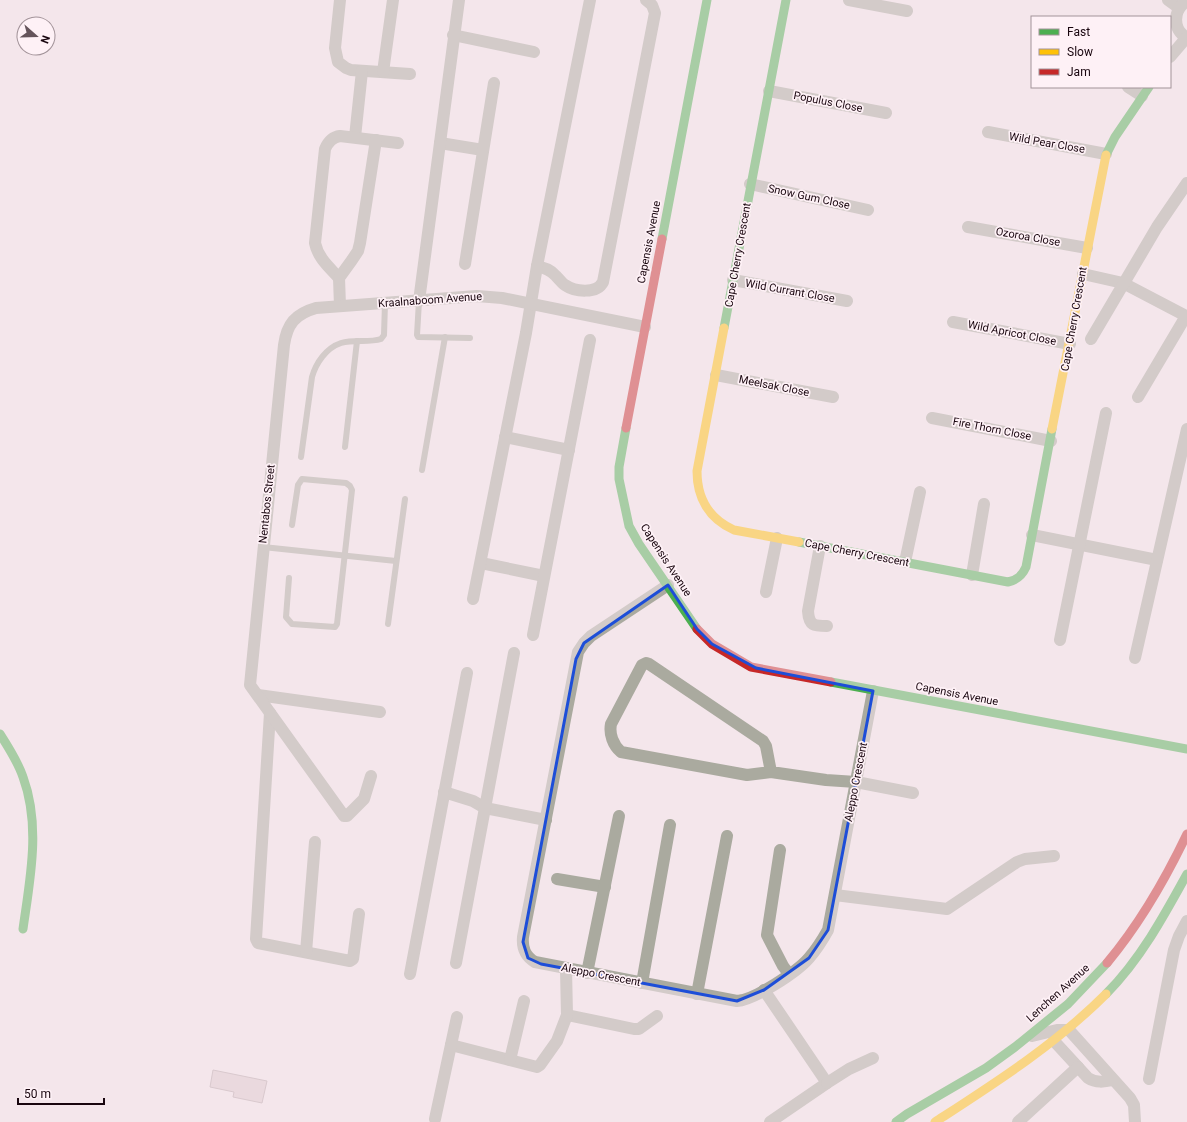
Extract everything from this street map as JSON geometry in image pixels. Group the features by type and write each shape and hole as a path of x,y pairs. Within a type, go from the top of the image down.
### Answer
{"main road":[{"name":"Capensis Avenue","path":"707,0 619,467 619,479 623,502 630,526 639,544 697,629 712,644 746,665 873,691 1187,749"},
{"name":"Cape Cherry Crescent","path":"786,0 750,184 716,375 696,471 696,480 699,493 710,511 721,524 734,530 1008,582 1018,578 1025,571 1106,154 1114,137 1145,92"},
{"path":"0,734 12,753 25,783 32,815 32,858 23,929"},
{"name":"Lenchen Avenue","path":"896,1122 907,1114 986,1068 1068,1004 1102,970 1124,943 1174,861 1187,834"},
{"path":"935,1122 1001,1079 1090,1011 1111,990 1146,944 1170,906 1187,874"}],"street":[{"path":"340,0 335,48 338,62 346,68 362,71 410,74"},
{"path":"383,72 393,0"},
{"path":"419,301 453,35 459,0"},
{"path":"473,600 590,0"},
{"path":"537,266 550,270 565,286 573,288 594,290 603,282 655,13 652,5 646,0"},
{"path":"849,0 907,11"},
{"path":"1168,0 1183,4 1176,17 1176,24 1179,31 1187,38 1171,56"},
{"path":"453,35 534,52"},
{"path":"355,137 362,71"},
{"path":"464,264 494,83"},
{"path":"1131,88 1145,92"},
{"name":"Populus Close","path":"769,91 886,113"},
{"name":"Wild Pear Close","path":"988,132 1106,154"},
{"path":"339,278 322,260 317,252 315,243 324,156 327,144 334,137 355,137 398,143"},
{"path":"340,306 339,278 355,255 360,243 376,140"},
{"path":"440,143 483,150"},
{"path":"1091,339 1123,283 1173,202 1187,183"},
{"name":"Snow Gum Close","path":"750,184 868,210"},
{"name":"Ozoroa Close","path":"968,227 1087,248"},
{"path":"1082,274 1123,283 1186,316 1138,397"},
{"name":"Wild Currant Close","path":"733,280 847,301"},
{"name":"Kraalnaboom Avenue","path":"289,324 300,314 316,308 477,296 502,298 645,327"},
{"name":"Wild Apricot Close","path":"954,322 1070,344"},
{"name":"Nentabos Street","path":"258,695 250,685 284,345 289,324"},
{"path":"533,635 590,340"},
{"name":"Meelsak Close","path":"716,375 833,397"},
{"path":"1060,640 1106,414"},
{"name":"Fire Thorn Close","path":"932,418 1051,441"},
{"path":"1135,658 1187,429"},
{"path":"505,437 569,450"},
{"path":"902,562 920,492"},
{"path":"972,575 984,504"},
{"path":"902,562 909,510"},
{"path":"1032,534 1157,560"},
{"path":"766,592 777,538"},
{"path":"820,546 808,618 810,622 816,626 827,626"},
{"path":"481,563 544,576"},
{"name":"Aleppo Crescent","path":"668,585 591,636 578,652 523,942 528,958 535,962 737,1001 744,1000 764,990 789,974 809,958 828,930 873,691"},
{"path":"456,963 514,654"},
{"path":"771,772 766,746 762,741 649,664 646,663 642,665 610,727 613,743 621,752 747,775 771,772 826,780 856,782 913,793"},
{"path":"410,974 467,672"},
{"path":"258,695 380,712"},
{"path":"258,695 344,816 347,816 364,799 371,776"},
{"path":"270,712 256,940 258,943 350,961 352,959 359,914"},
{"path":"444,792 473,801 485,808 546,820"},
{"path":"587,973 619,816"},
{"path":"642,983 670,825"},
{"path":"697,994 727,836"},
{"path":"306,952 315,842"},
{"path":"780,850 767,935 783,966 789,974"},
{"path":"835,895 947,909 1020,861 1054,856"},
{"path":"557,879 605,888"},
{"path":"1149,1079 1174,950 1187,921"},
{"path":"451,1045 510,1060 537,1066 540,1065 557,1041 567,1015 566,968"},
{"path":"764,990 827,1083"},
{"path":"510,1060 524,1001"},
{"path":"1068,1004 1060,1033 1078,1067 1092,1080 1101,1082 1113,1080"},
{"path":"567,1015 634,1029 639,1029 657,1016"},
{"path":"435,1119 457,1017"},
{"path":"1026,1038 1060,1033 1113,1080 1130,1098 1134,1105 1135,1122"},
{"path":"770,1122 849,1069 873,1058"},
{"path":"1018,1122 1078,1067"}],"lane":[{"path":"419,301 418,337 470,338"},
{"path":"301,457 312,377 315,366 331,348 341,343 380,340 383,337 385,303"},
{"path":"422,470 445,338"},
{"path":"345,447 357,342"},
{"path":"289,578 287,620 292,624 334,628 337,624 352,490 350,486 346,482 300,480 292,525"},
{"path":"388,624 405,499"},
{"path":"263,547 396,560"}],"highlighted area":[{"path":"668,585 697,629 712,644 756,668 873,691 828,930 809,958 764,990 737,1001 541,964 528,958 523,942 530,902 576,659 584,643"}],"building":[{"path":"213,1070 267,1081 262,1103 233,1097 234,1092 210,1087"}],"traffic: fast":[{"path":"662,239 707,0"},
{"path":"724,328 786,0"},
{"path":"1106,155 1115,137 1148,88"},
{"path":"626,428 619,467 619,479 629,526 639,544 697,629"},
{"path":"799,542 1008,582 1014,580 1023,573 1026,567 1052,429"},
{"path":"831,682 1187,749"},
{"path":"0,734 21,771 32,814 33,833 31,872 23,929"},
{"path":"1106,994 1141,952 1187,874"},
{"path":"896,1122 907,1114 986,1068 1015,1047 1068,1004 1107,963"}],"traffic: slow":[{"path":"1052,429 1106,155"},
{"path":"724,328 697,471 699,490 702,499 711,514 734,530 799,542"},
{"path":"935,1122 1002,1078 1045,1047 1086,1013 1106,994"}],"traffic: jam":[{"path":"626,428 662,239"},
{"path":"697,629 712,644 751,667 831,682"},
{"path":"1107,963 1130,933 1151,901 1187,834"}]}
